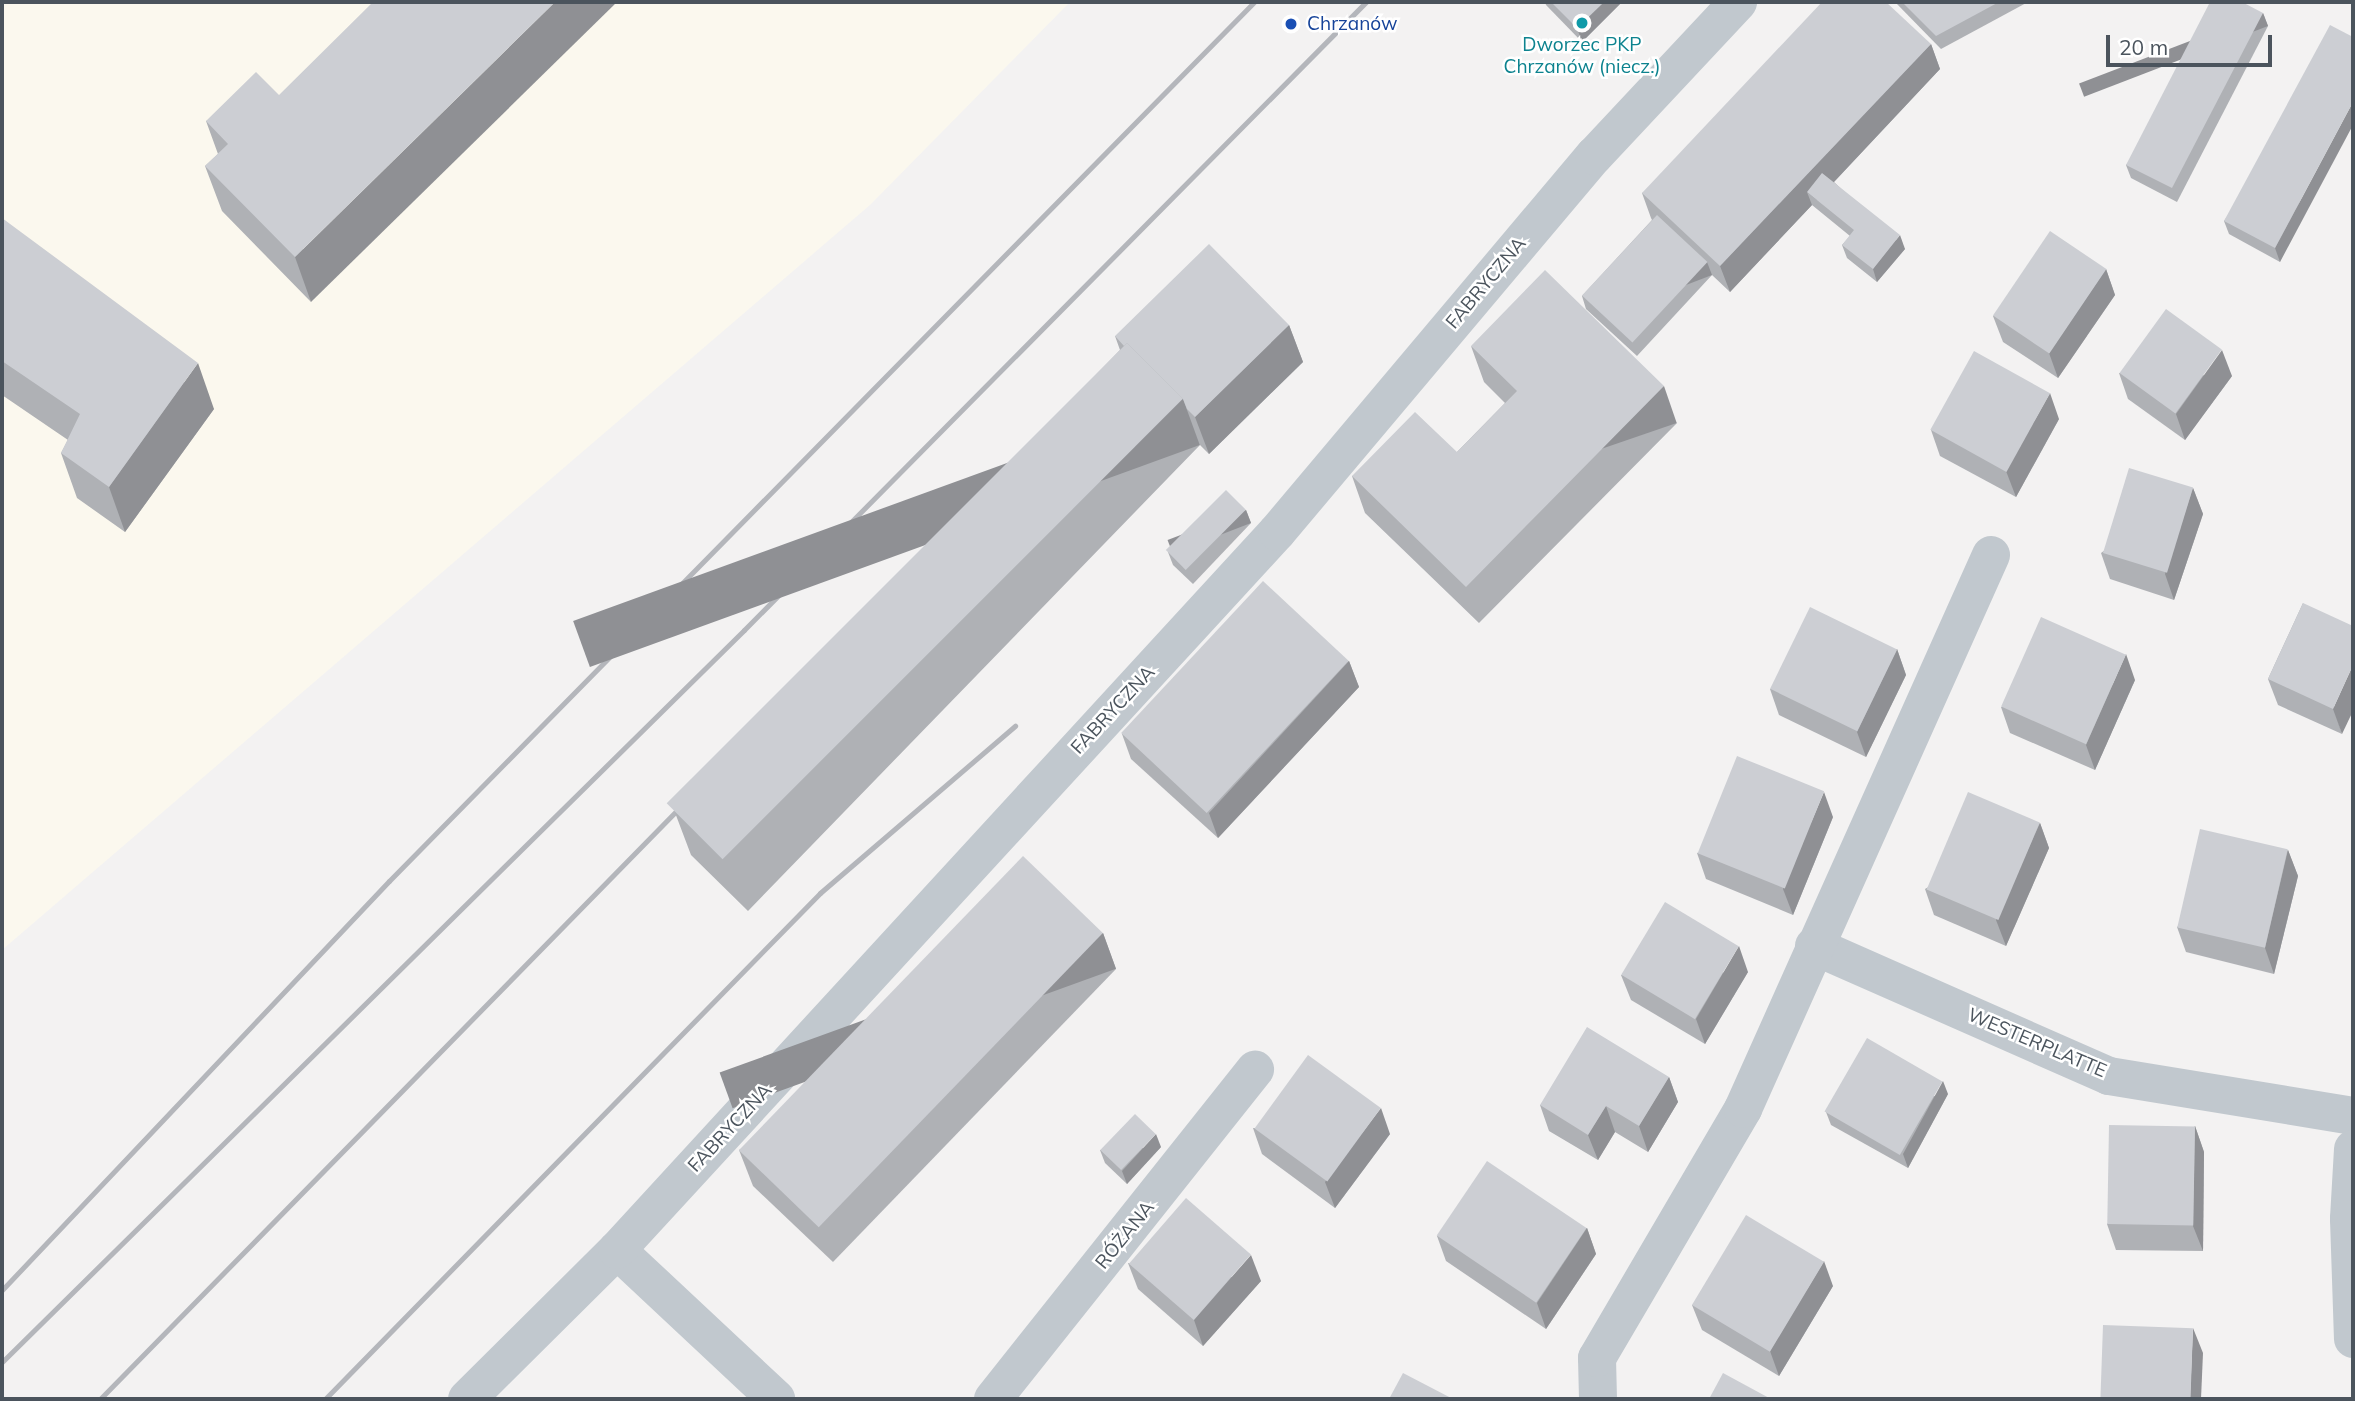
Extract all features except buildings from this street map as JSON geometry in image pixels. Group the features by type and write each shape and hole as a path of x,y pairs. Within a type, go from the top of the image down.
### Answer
{"street":[{"name":"FABRYCZNA","path":"467,1399 617,1250 1277,532 1594,156 1738,2"},
{"path":"1598,1399 1597,1358 1743,1109 1991,555"},
{"name":"WESTERPLATTE","path":"1814,946 2109,1076 2353,1116"},
{"name":"RÓŻANA","path":"993,1399 1255,1070"},
{"path":"2353,1149 2349,1219 2353,1339"},
{"path":"617,1250 776,1399"}],"shaded area":[{"path":"2,2 1070,2 870,205 2,950"}],"railway":[{"path":"2,1290 389,881 1254,2"},
{"path":"2,1362 744,630 1366,2"},
{"path":"325,1399 820,893 1015,726"},
{"path":"100,1399 688,799"}],"place":[{"name":"Dworzec PKP Chrzanów (niecz.)","path":"1582,23"},
{"name":"Chrzanów","path":"1291,24"}]}
